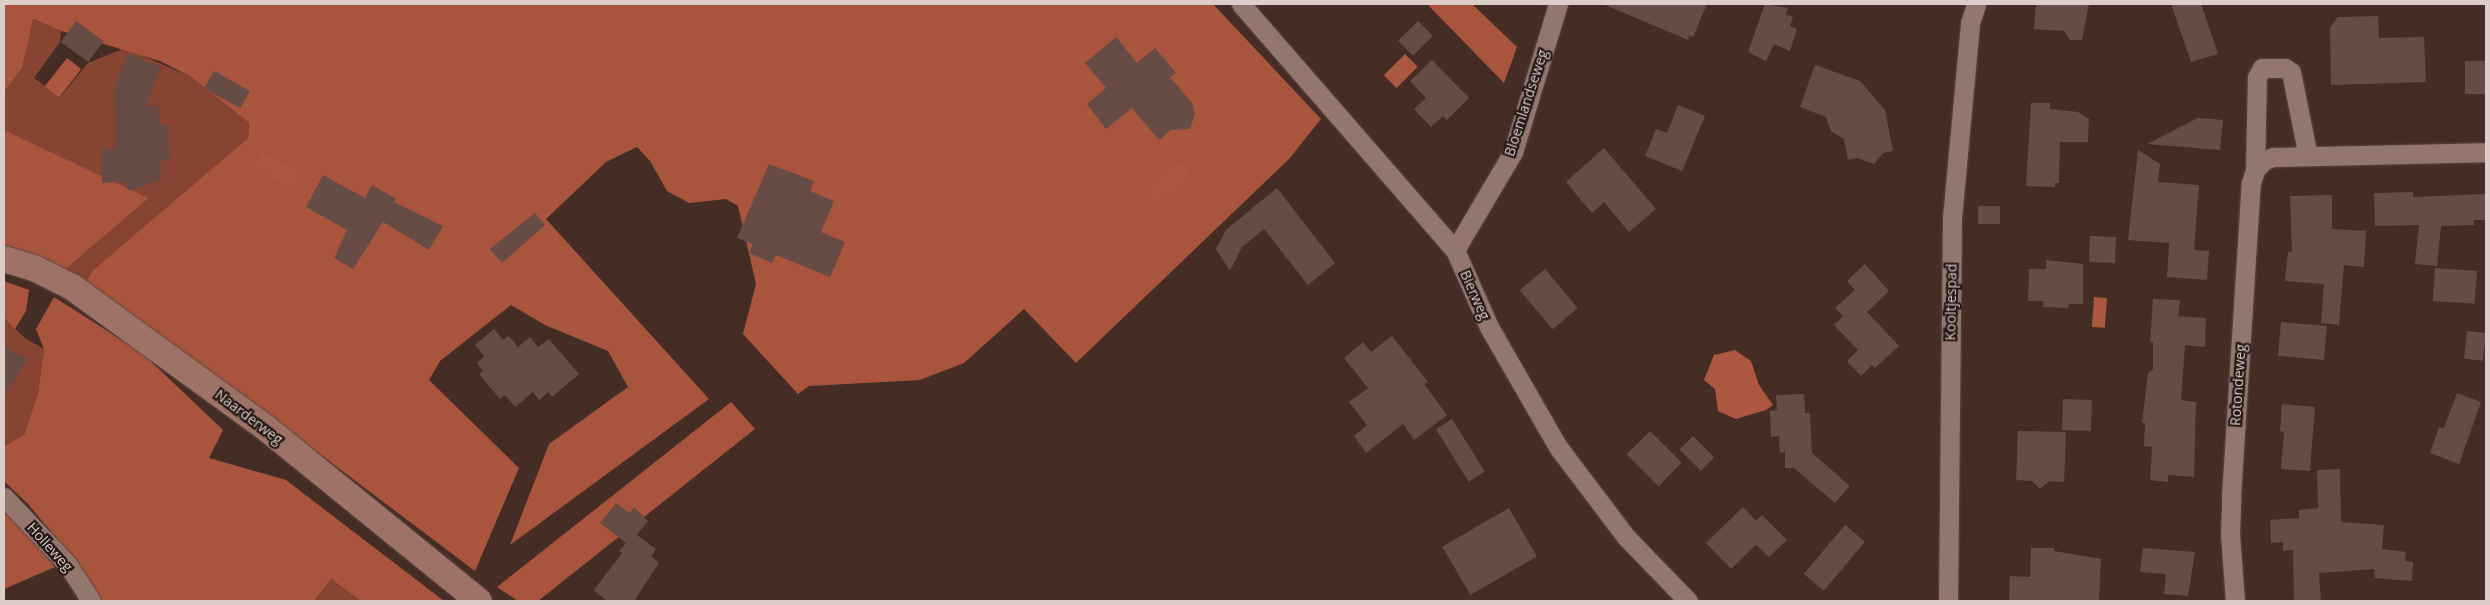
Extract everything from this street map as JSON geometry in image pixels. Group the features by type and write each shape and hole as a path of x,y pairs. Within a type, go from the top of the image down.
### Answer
{"main road":[{"name":"Naarderweg","path":"4,259 34,268 72,287 266,428 479,601"}],"street":[{"name":"Bierweg","path":"1241,4 1455,250 1490,327 1558,447 1626,537 1688,601"},
{"name":"Bloemlandseweg","path":"1455,250 1513,152 1558,4"},
{"name":"Kooltjespad","path":"1948,601 1952,218 1970,22 1976,4"},
{"name":"Rotondeweg","path":"2235,601 2230,534 2231,497 2251,184 2255,170 2257,77 2262,68 2285,68 2291,72 2308,156"},
{"path":"2255,170 2264,160 2274,157 2486,152"},
{"name":"Holleweg","path":"4,497 68,565 90,601"}],"shaded area":[{"path":"4,4 1213,4 1321,119 1289,159 1076,363 1024,309 964,363 920,380 809,386 798,394 743,334 756,284 738,206 726,199 689,203 667,191 650,161 637,147 606,162 546,219 709,399 510,545 549,444 628,387 608,351 545,325 511,305 440,361 429,380 519,468 475,571 228,385 80,292 93,270 248,138 249,123 191,77 160,61 61,31 33,19 22,68 4,92"},
{"path":"1427,4 1472,4 1517,47 1504,83"},
{"path":"32,19 61,31 60,42 34,78 60,97 88,63 125,48 191,77 249,123 248,138 93,270 80,292 55,278 149,198 4,130 4,92 22,68"},
{"path":"1405,54 1418,67 1397,88 1384,75"},
{"path":"67,58 81,69 59,97 45,86"},
{"path":"4,130 149,198 55,278 4,252"},
{"path":"262,153 299,173 292,187 254,167"},
{"path":"1180,163 1191,177 1156,204 1145,190"},
{"path":"4,281 29,290 26,311 15,329 4,318"},
{"path":"54,297 142,353 223,430 209,458 286,480 444,601 361,601 331,579 314,601 102,601 80,567 28,504 4,481 4,446 24,435 38,393 44,349 36,329"},
{"path":"2094,297 2107,298 2105,328 2092,327"},
{"path":"4,318 25,338 44,349 38,393 24,435 4,446"},
{"path":"1735,350 1751,361 1759,385 1773,405 1766,410 1736,419 1718,411 1715,389 1704,380 1714,355"},
{"path":"731,402 755,429 538,601 518,601 497,587"},
{"path":"4,504 55,567 4,589"},
{"path":"331,579 361,601 314,601"}],"building":[{"path":"1603,4 1707,4 1693,37 1689,35 1688,40"},
{"path":"1765,4 1788,8 1786,14 1793,17 1790,26 1797,29 1790,51 1774,44 1766,61 1748,52"},
{"path":"2036,4 2089,4 2082,40 2070,40 2064,31 2034,29"},
{"path":"2171,4 2201,4 2218,54 2191,62"},
{"path":"2378,16 2379,38 2424,37 2426,82 2331,85 2330,28 2338,17"},
{"path":"76,21 104,41 88,62 61,42"},
{"path":"1418,21 1433,36 1413,56 1398,41"},
{"path":"1116,37 1137,63 1155,48 1176,73 1170,77 1192,103 1195,114 1190,129 1171,130 1159,140 1132,108 1106,129 1087,104 1106,88 1085,63"},
{"path":"128,53 161,67 146,106 158,106 160,125 168,125 170,160 161,161 161,180 129,191 124,182 102,183 101,148 115,148 114,88"},
{"path":"1432,60 1469,98 1447,120 1443,116 1431,127 1414,109 1426,98 1410,81"},
{"path":"2465,61 2486,61 2486,94 2465,94"},
{"path":"1815,65 1860,81 1885,110 1893,151 1883,153 1874,164 1857,158 1848,160 1844,139 1831,131 1826,117 1800,107"},
{"path":"214,71 250,91 240,108 204,88"},
{"path":"2031,103 2050,103 2050,109 2078,112 2089,119 2088,142 2060,142 2059,183 2055,183 2055,187 2026,186"},
{"path":"1678,105 1705,116 1682,171 1645,156 1656,129 1667,133"},
{"path":"2198,118 2223,120 2220,150 2147,144"},
{"path":"1604,148 1656,209 1629,232 1604,202 1592,213 1566,182"},
{"path":"2138,150 2160,164 2158,182 2199,185 2194,250 2209,251 2207,280 2167,277 2169,243 2128,240"},
{"path":"769,164 814,181 810,191 834,201 821,232 845,242 830,277 776,255 772,263 749,253 753,244 737,238"},
{"path":"323,175 365,198 372,185 396,199 394,202 443,226 429,250 383,222 353,269 334,258 347,230 306,207"},
{"path":"1277,188 1335,263 1308,285 1264,229 1242,247 1230,271 1216,249 1226,230"},
{"path":"2413,192 2413,197 2486,194 2486,220 2474,220 2474,225 2441,226 2437,266 2415,264 2419,225 2375,226 2374,193"},
{"path":"2332,195 2332,229 2366,231 2364,267 2344,265 2339,325 2321,323 2324,284 2285,281 2288,252 2292,252 2290,196"},
{"path":"1978,206 2000,206 2000,224 1978,224"},
{"path":"535,213 545,225 502,263 490,249"},
{"path":"2090,236 2116,237 2115,263 2089,262"},
{"path":"2046,260 2083,264 2083,304 2069,304 2068,308 2043,307 2043,301 2028,301 2029,269 2046,269"},
{"path":"1865,264 1889,291 1867,312 1899,346 1875,368 1872,365 1861,376 1847,361 1858,350 1834,325 1843,316 1835,308 1855,290 1847,281"},
{"path":"2435,268 2477,271 2475,304 2433,301"},
{"path":"1545,269 1578,308 1553,329 1520,290"},
{"path":"2153,299 2180,300 2178,316 2206,318 2205,347 2185,345 2181,400 2196,402 2194,477 2168,475 2168,482 2150,480 2152,447 2144,446 2145,423 2142,423 2148,373 2153,369 2153,342 2150,342"},
{"path":"2281,322 2327,326 2324,360 2278,356"},
{"path":"494,329 503,340 509,336 518,347 530,337 538,347 549,339 579,374 552,397 548,392 539,400 533,392 515,407 505,395 500,399 479,374 483,371 477,363 484,356 475,345"},
{"path":"2467,331 2486,333 2483,361 2464,359"},
{"path":"1392,336 1428,382 1424,384 1447,415 1414,440 1403,424 1366,453 1354,436 1367,425 1349,402 1368,388 1344,358 1363,342 1371,352"},
{"path":"4,346 27,359 4,398"},
{"path":"2457,393 2481,402 2459,464 2430,453 2439,427 2444,428"},
{"path":"1804,394 1805,413 1810,413 1812,453 1850,486 1835,503 1794,468 1785,468 1785,452 1780,453 1779,436 1771,437 1770,411 1777,410 1776,395"},
{"path":"2063,399 2092,400 2091,431 2062,430"},
{"path":"2282,404 2315,407 2310,471 2281,469 2284,432 2280,431"},
{"path":"1452,419 1485,472 1469,482 1436,429"},
{"path":"1650,431 1682,463 1658,486 1627,454"},
{"path":"2018,431 2066,432 2064,482 2049,481 2040,489 2032,481 2016,480"},
{"path":"1693,436 1714,457 1701,471 1680,449"},
{"path":"2340,469 2341,522 2384,525 2382,549 2406,552 2405,561 2413,562 2412,581 2375,578 2374,569 2319,573 2321,601 2294,601 2293,550 2283,551 2283,542 2271,543 2270,520 2299,518 2299,510 2318,508 2317,470"},
{"path":"616,503 630,513 634,507 648,521 637,535 656,549 651,556 659,563 634,601 607,601 594,590 622,553 619,551 626,543 600,523"},
{"path":"1743,507 1756,521 1762,515 1787,540 1769,557 1756,545 1731,569 1706,543"},
{"path":"1509,508 1537,556 1470,595 1442,546"},
{"path":"1845,525 1865,542 1824,591 1804,574"},
{"path":"2031,548 2054,548 2054,551 2101,559 2099,601 2009,601 2010,576 2030,577"},
{"path":"2143,548 2195,552 2188,596 2164,594 2166,574 2140,572"}]}
